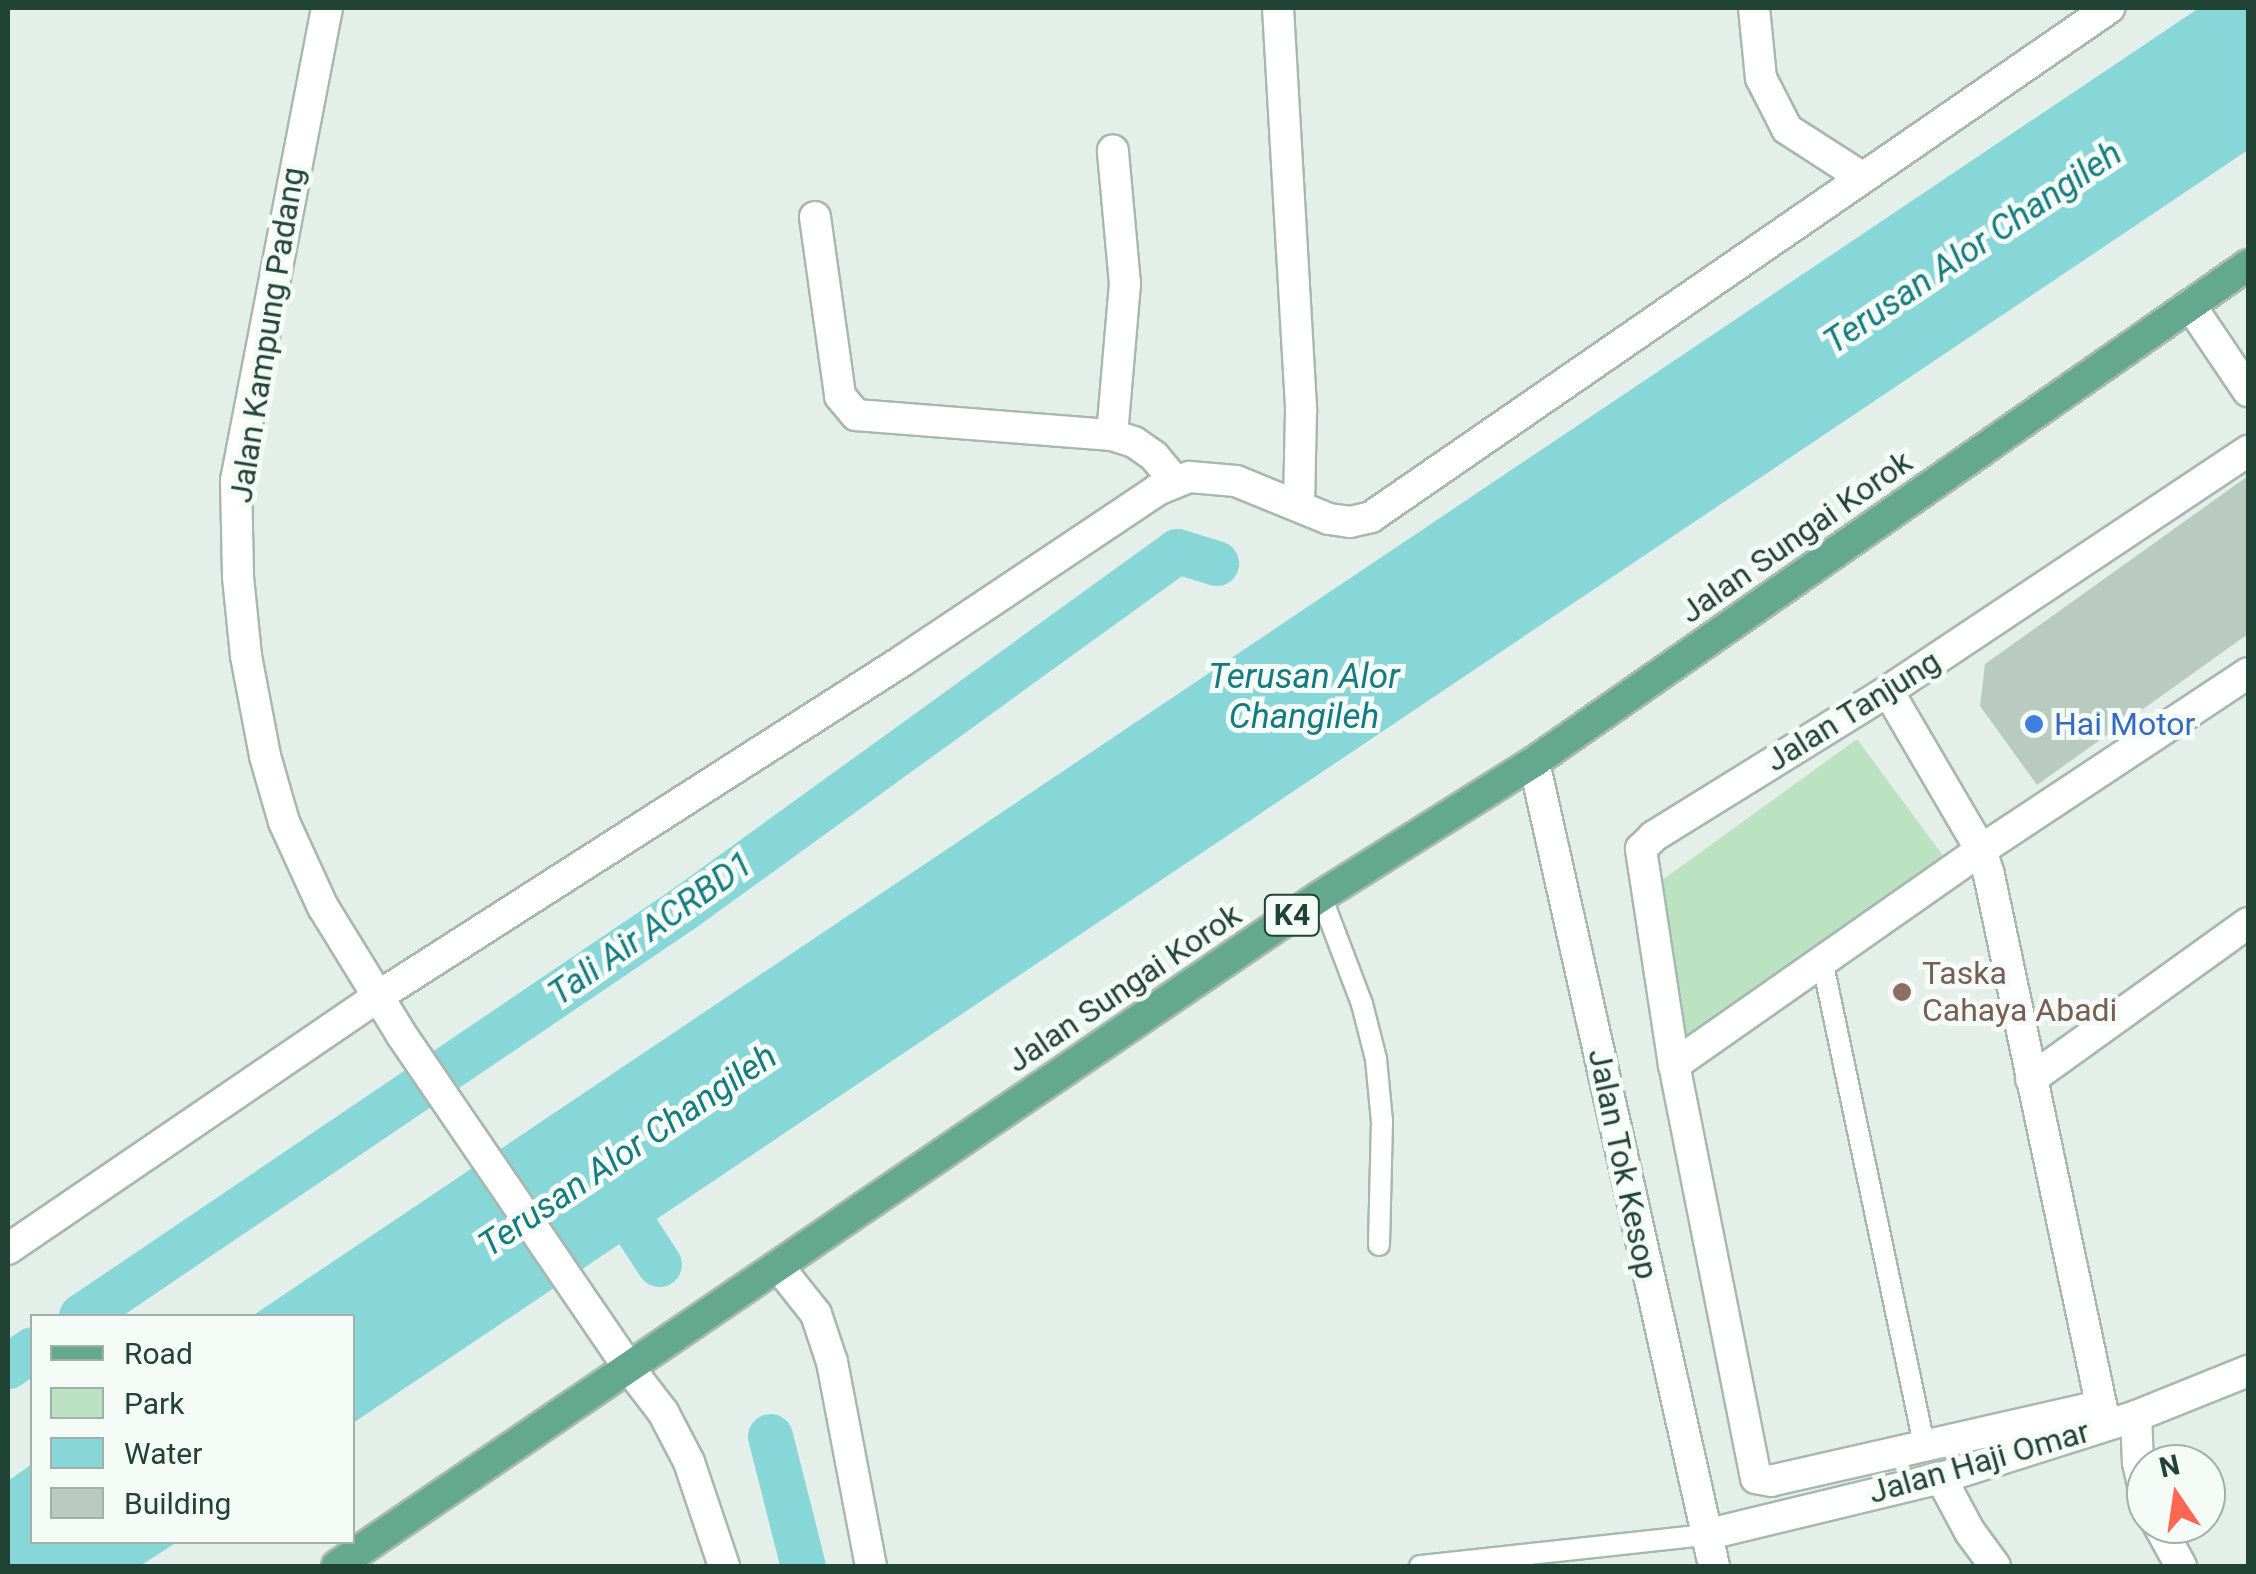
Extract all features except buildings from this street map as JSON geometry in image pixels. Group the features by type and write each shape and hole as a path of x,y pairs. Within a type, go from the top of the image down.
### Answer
{"main road":[{"name":"Jalan Sungai Korok","path":"337,1566 1320,896 1534,762 2248,265"}],"street":[{"name":"Jalan Kampung Padang","path":"327,8 236,480 238,577 246,656 264,756 284,822 322,907 389,1016 602,1330 663,1412 688,1462 724,1566"},
{"path":"1278,8 1300,412 1299,505"},
{"path":"1754,8 1761,78 1788,129 1860,176"},
{"path":"8,1249 389,1016 1175,481 1190,477 1236,481 1329,519 1350,522 1370,517 2109,8"},
{"path":"1112,151 1125,284 1112,435"},
{"path":"815,217 840,396 856,415 1112,435 1134,442 1154,456 1175,481"},
{"path":"2190,305 2243,378"},
{"name":"Jalan Tanjung","path":"1674,1065 1641,849 1654,836 1888,691 2248,450"},
{"path":"1888,691 1980,850 2103,1416 1924,1446 1771,1480 1756,1478 1674,1065 1980,850 2248,673"},
{"name":"Jalan Tok Kesop","path":"1534,762 1704,1536 1714,1566"},
{"path":"2030,1079 2248,923"},
{"path":"778,1266 816,1314 832,1362 870,1566"},
{"name":"Jalan Haji Omar","path":"1704,1536 1941,1478 2103,1416 2136,1416 2248,1372"},
{"path":"2136,1416 2137,1444"},
{"path":"1941,1478 1995,1566"},
{"path":"2169,1544 2181,1566"}],"lane":[{"path":"1320,896 1362,1004 1376,1059 1383,1171 1379,1245"},
{"path":"1822,960 1924,1446"},
{"path":"1420,1566 1704,1536"}],"green space":[{"path":"1857,739 1944,857 1681,1047 1661,881"}],"water":[{"name":"Terusan Alor Changileh","path":"2199,8 2248,8 2248,150 355,1422 355,1314 255,1314"},
{"path":"30,1465 30,1544 174,1544 140,1566 8,1566 8,1481"}],"waterway":[{"name":"Tali Air ACRBD1","path":"84,1314 685,907 1177,551 1216,563"},
{"path":"605,1181 659,1264"},
{"name":"Tali Air ACRBD1","path":"8,1366 30,1350"},
{"path":"770,1436 803,1566"}],"place":[{"name":"Hai Motor","path":"2034,724"},
{"name":"Taska Cahaya Abadi","path":"1902,992"}]}
